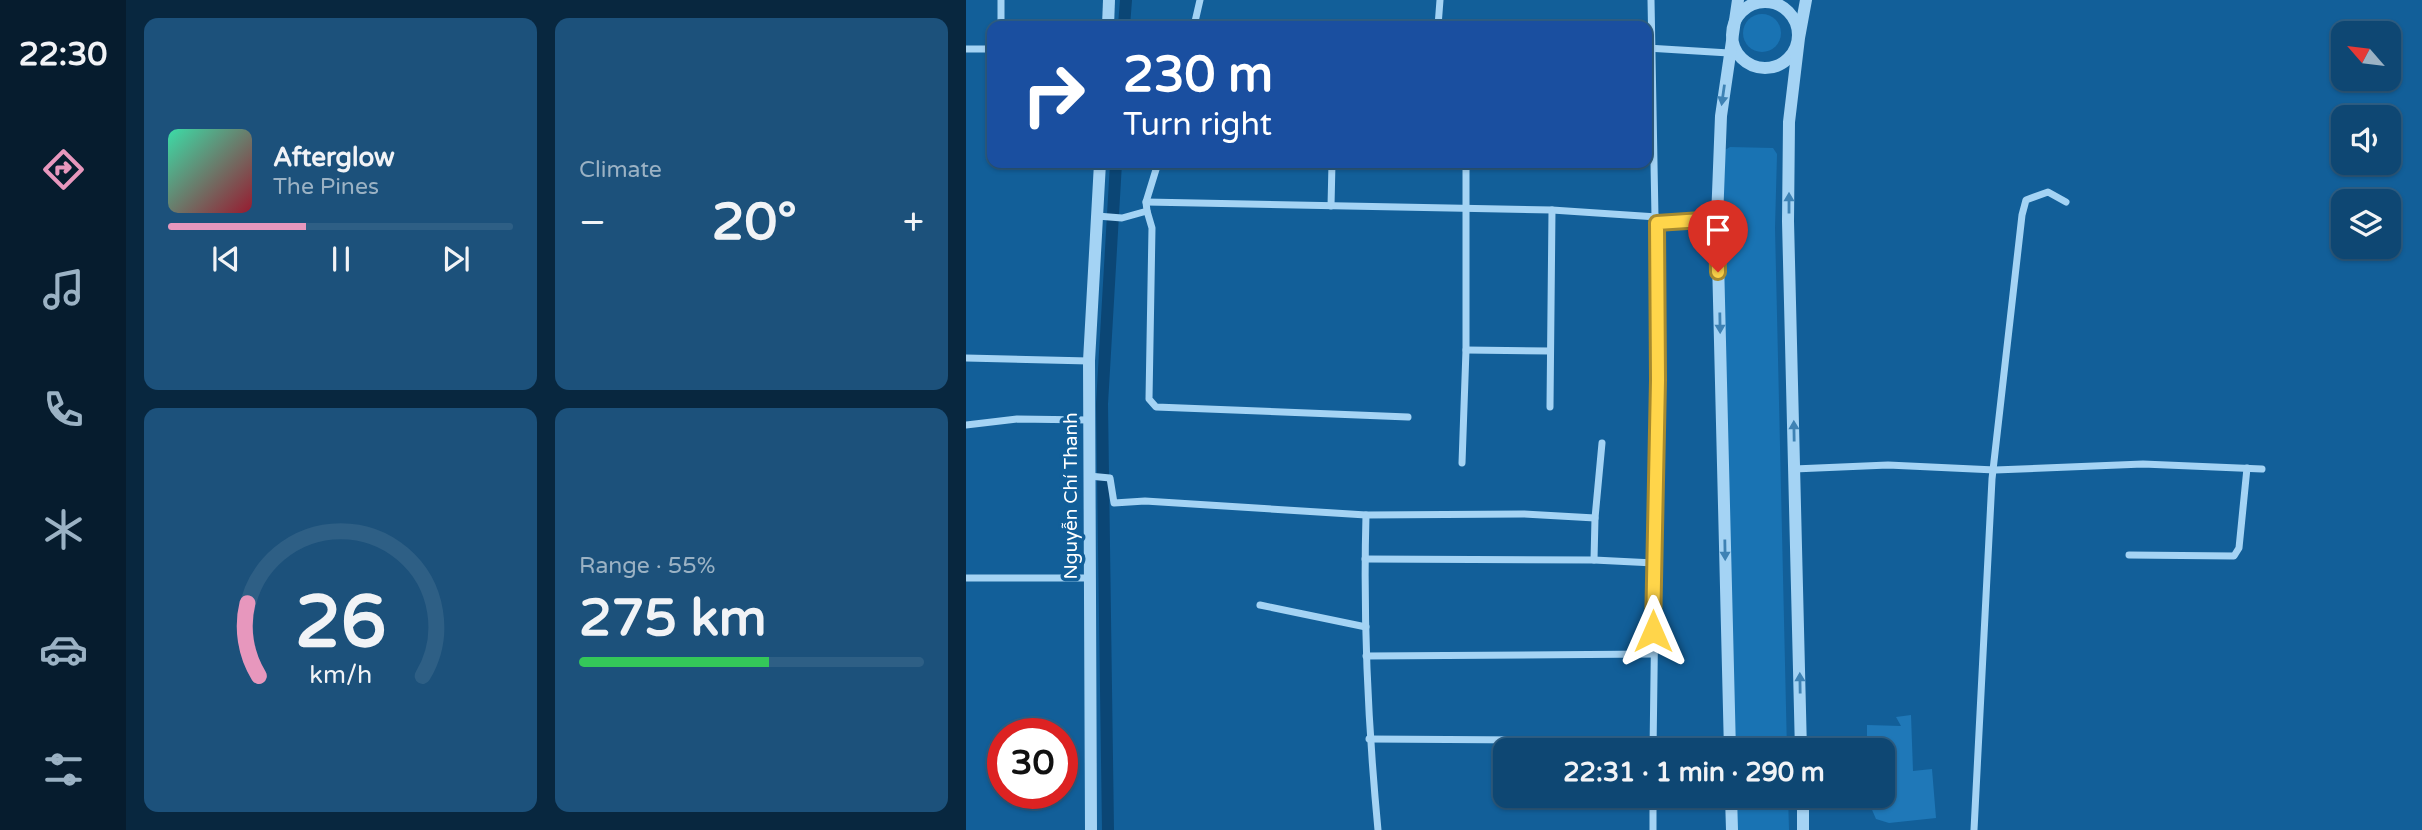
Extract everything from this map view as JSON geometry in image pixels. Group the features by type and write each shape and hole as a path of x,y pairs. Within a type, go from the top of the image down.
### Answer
{"street":[{"path":"1001,0 1001,21"},
{"path":"1108,21 1109,0"},
{"path":"1195,21 1200,0"},
{"path":"1438,21 1440,0"},
{"path":"1651,0 1651,21"},
{"path":"1738,0 1732,39 1735,49 1750,65 1760,68 1771,68 1790,58 1806,0"},
{"path":"1730,738 1717,219 1721,116 1729,53 1735,23 1747,0"},
{"path":"1797,0 1798,32 1789,134 1789,235 1801,738"},
{"path":"1735,23 1744,9 1765,1 1786,8 1798,32"},
{"path":"966,49 987,49"},
{"path":"1652,49 1729,53"},
{"path":"1652,98 1657,220 1658,380 1653,738"},
{"name":"Nguyễn Chí Thanh","path":"1091,830 1089,578 1093,476 1089,361 1100,168"},
{"path":"1156,168 1146,202 1152,228 1149,399 1152,405 1408,417"},
{"path":"1331,206 1332,168"},
{"path":"1462,463 1466,350 1466,168"},
{"path":"1974,830 1993,470 2024,208 2026,200 2048,192 2066,202"},
{"path":"1146,202 1552,210 1657,220 1717,219"},
{"path":"1550,407 1552,210"},
{"path":"1097,216 1122,218 1147,211"},
{"path":"1466,350 1550,351"},
{"path":"966,358 1089,361"},
{"path":"966,425 1017,419 1089,419"},
{"path":"1594,560 1602,443"},
{"path":"1794,469 1888,465 1993,470 2143,464 2263,469"},
{"path":"2129,555 2234,556 2239,548 2247,468"},
{"path":"1093,476 1110,478 1114,503 1145,501 1366,515 1524,514 1595,518"},
{"path":"1366,515 1369,739 1378,830"},
{"path":"1365,559 1594,560 1654,563"},
{"path":"966,578 1089,578"},
{"path":"1260,605 1366,626"},
{"path":"1366,656 1653,654"},
{"path":"1369,739 1493,740"},
{"path":"1653,808 1653,830"},
{"path":"1731,808 1732,830"},
{"path":"1802,808 1803,830"}],"shaded area":[{"path":"1762,14 1776,19 1781,33 1776,47 1762,52 1748,47 1743,33 1748,19"},
{"path":"1730,147 1773,148 1777,154 1775,228 1787,738 1735,738 1721,226 1725,150"},
{"path":"1736,808 1788,808 1789,830 1737,830"}],"building":[{"path":"1911,715 1913,771 1932,769 1936,818 1889,823 1876,819 1871,808 1895,808 1895,738 1867,738 1867,725 1901,726 1896,717"}],"waterway":[{"path":"1124,21 1126,0"},
{"path":"1108,830 1102,404 1116,168"}],"route":[{"path":"1653,631 1658,380 1657,223 1717,219 1718,272"}]}
